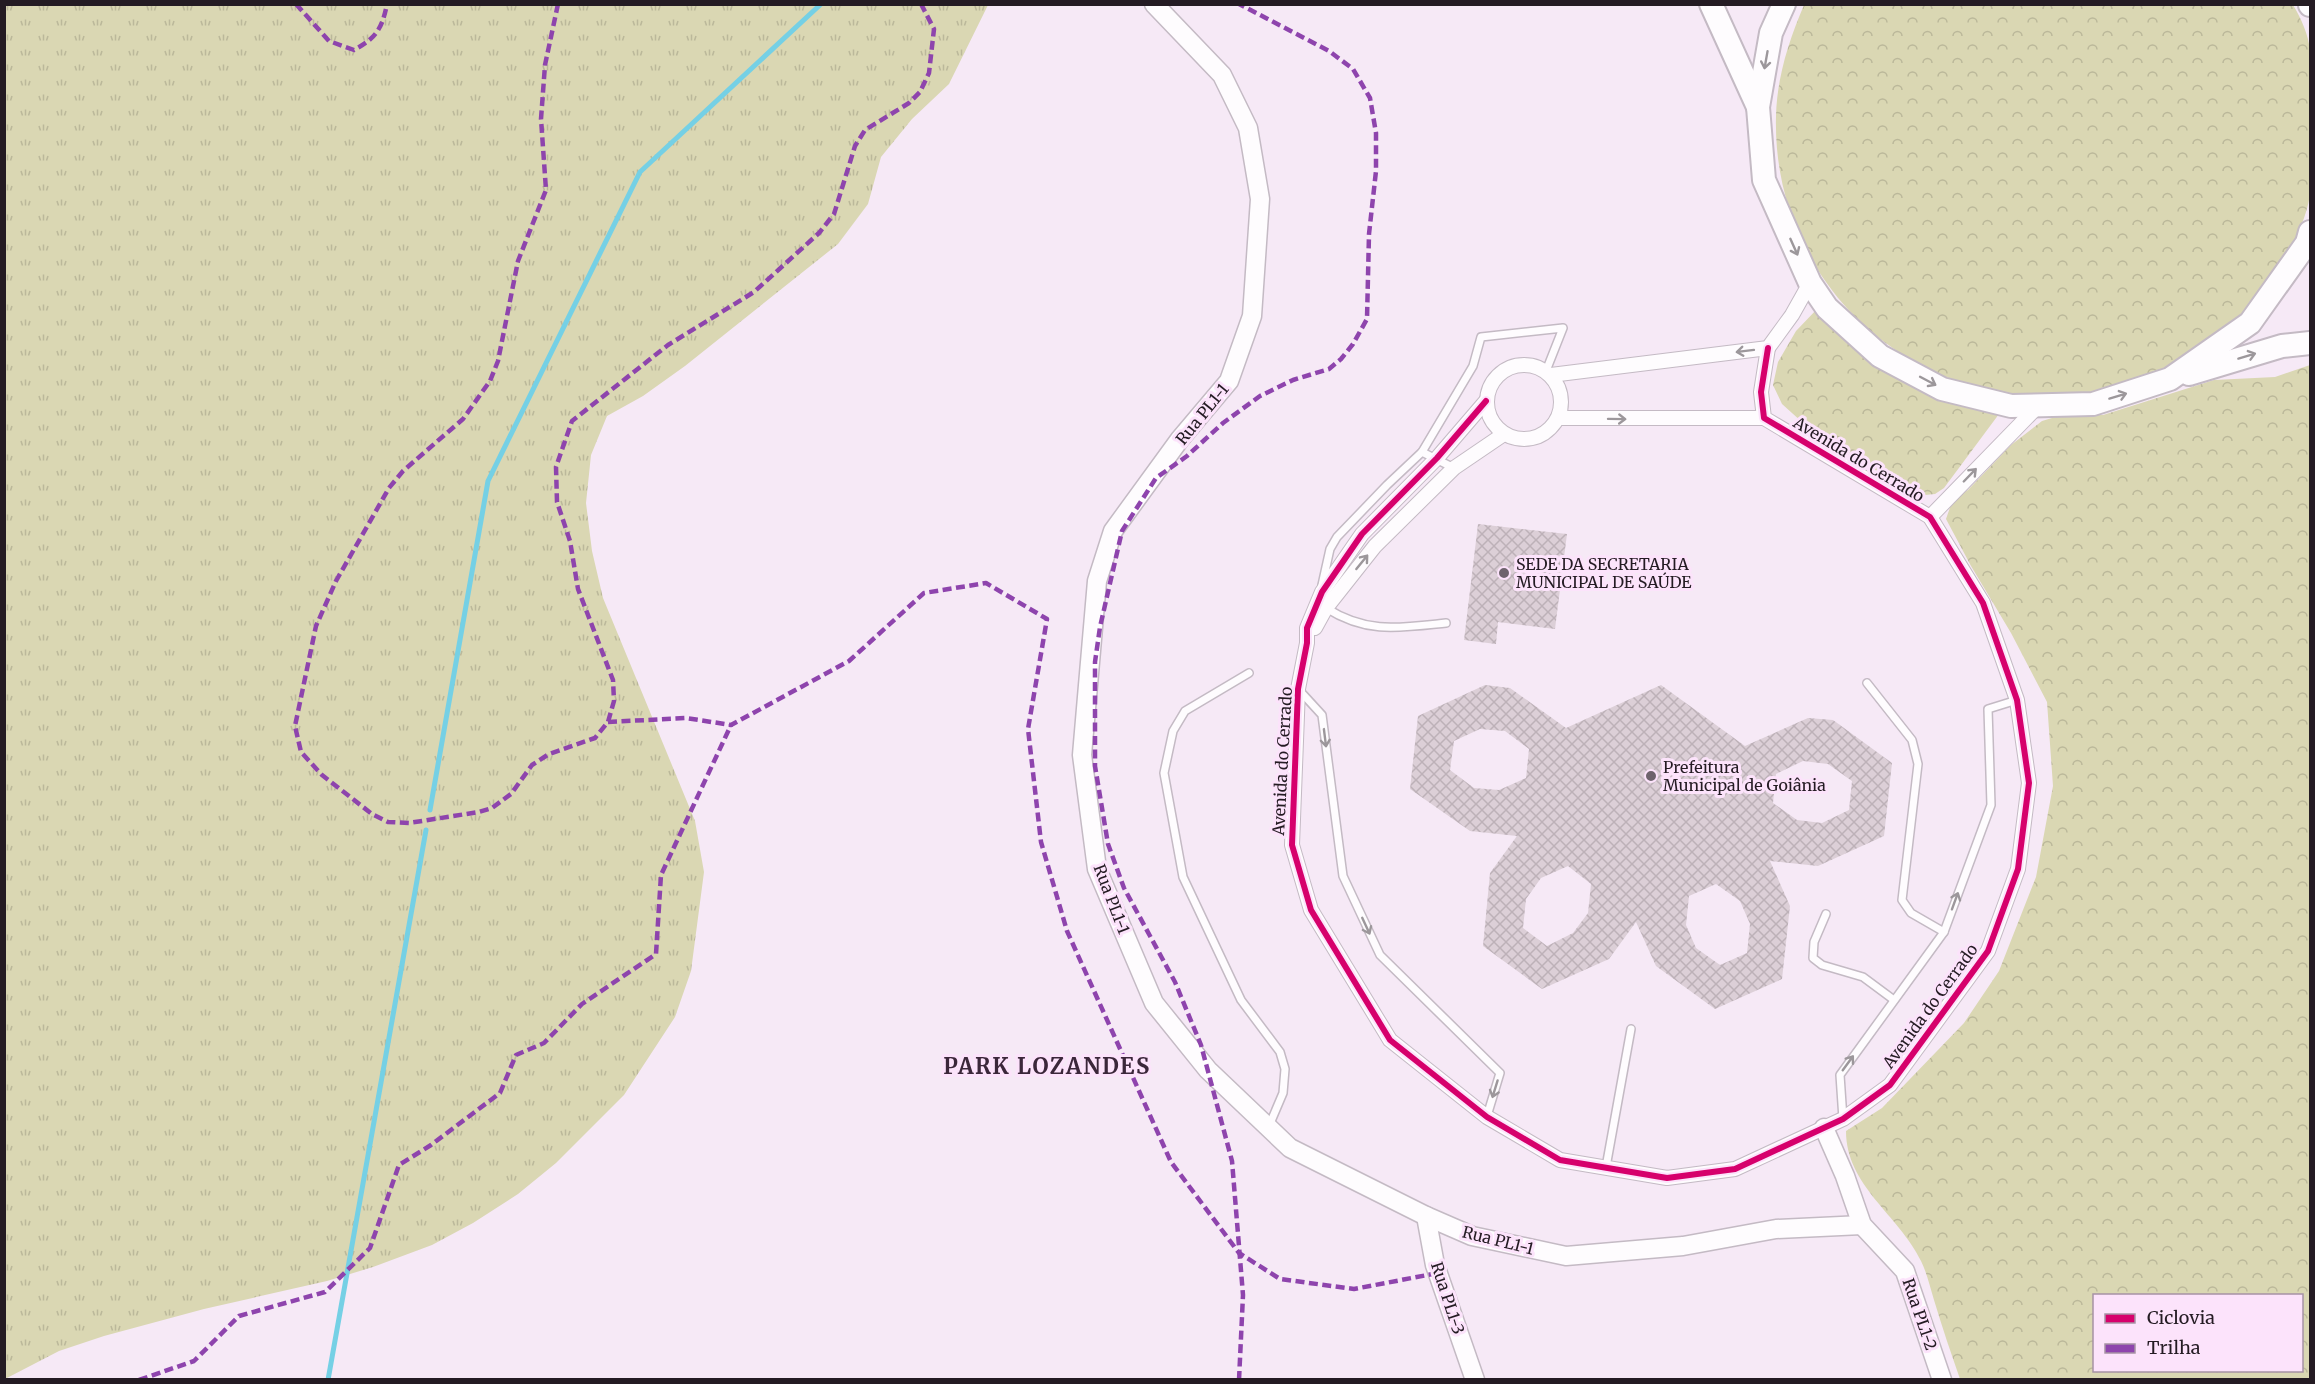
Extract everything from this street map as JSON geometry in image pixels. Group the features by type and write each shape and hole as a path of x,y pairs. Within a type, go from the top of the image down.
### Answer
{"main road":[{"path":"1711,4 1758,107"},
{"path":"1784,4 1771,33 1758,107 1764,180 1810,283 1827,308 1880,356 1942,389 2011,406 2093,404 2282,346 2310,343"},
{"path":"2170,380 2250,323 2307,243 2310,232"}],"street":[{"name":"Rua PL1-1","path":"1154,4 1222,75 1248,128 1260,199 1252,316 1229,381 1180,440 1113,531 1097,581 1082,754 1097,869 1154,1003 1208,1070 1290,1148 1425,1216 1472,1236 1566,1256 1683,1246 1776,1229 1862,1225"},
{"path":"1558,418 1764,418 1761,392 1768,348 1792,315 1810,283"},
{"path":"1548,373 1558,385 1562,396 1562,407 1551,428 1541,436 1528,440 1516,439 1504,434 1495,426 1488,414 1486,401 1493,382 1507,368 1527,365 1548,373 1768,348"},
{"name":"Avenida do Cerrado","path":"1486,401 1437,458 1362,534 1322,592 1307,628 1307,643 1298,689 1292,845 1311,910 1390,1040 1486,1117 1560,1160 1667,1178 1735,1169 1843,1119 1890,1085 1988,951 2018,869 2029,783 2017,700 1983,603 1929,517 1764,418"},
{"name":"Avenida do Cerrado","path":"1929,517 2039,405"},
{"name":"Avenida do Cerrado","path":"1307,643 1326,608 1375,546 1454,468 1504,434"},
{"name":"Rua PL1-2","path":"1824,1128 1845,1176 1862,1225 1905,1271 1942,1380"},
{"name":"Rua PL1-3","path":"1425,1216 1435,1266 1475,1380"}],"lane":[{"path":"1446,623 1390,629 1347,619 1326,608 1322,592 1328,555 1337,537 1387,484 1422,452 1473,366 1481,337 1563,328 1548,373"},
{"path":"1422,452 1454,468"},
{"path":"1249,674 1185,711 1173,731 1164,773 1183,877 1241,1000 1280,1052 1285,1069 1283,1093 1269,1127"},
{"path":"1867,683 1912,740 1918,764 1902,900 1911,913 1944,932"},
{"name":"Avenida do Cerrado","path":"1298,689 1322,715 1343,876 1380,955 1500,1073 1486,1117"},
{"name":"Avenida do Cerrado","path":"1843,1119 1840,1075 1944,932 1991,805 1988,709 2017,700"},
{"path":"1826,915 1814,942 1813,958 1822,965 1863,977 1894,1000"},
{"path":"1605,1167 1631,1029"}],"green space":[{"path":"5,4 988,5 949,84 912,119 881,157 868,204 838,244 685,366 643,396 607,416 591,455 586,503 592,551 603,598 695,821 704,872 691,971 675,1017 624,1095 556,1163 518,1194 473,1223 432,1245 327,1281 204,1309 104,1336 59,1351 5,1379"},
{"path":"1804,5 2293,5 2308,39 2312,76 2311,190 2302,223 2282,262 2244,311 2202,347 2153,374 2136,381 2068,395 2003,393 1941,375 1886,343 1840,300 1805,247 1783,185 1776,116 1785,59"},
{"path":"1818,308 1861,349 1910,385 1951,403 1999,414 1944,488 1935,494 1925,495 1895,481 1823,441 1782,404 1773,385 1778,362 1796,331"},
{"path":"2310,365 2310,1379 1960,1379 1923,1266 1911,1244 1864,1184 1848,1150 1846,1131 1882,1108 1964,1023 1999,971 2036,877 2053,786 2047,702 2011,633 1946,519 1953,499 1968,490 2011,445 2042,421 2062,415 2103,415 2214,380 2275,377"}],"building":[{"path":"1478,524 1567,534 1555,629 1498,622 1496,644 1464,640"},
{"path":"1485,685 1510,688 1566,728 1661,685 1745,746 1808,718 1833,720 1892,763 1884,836 1818,866 1770,861 1790,906 1782,979 1715,1009 1656,966 1636,922 1609,959 1542,989 1483,946 1490,873 1517,836 1470,831 1410,789 1418,716","holes":["1480,729 1505,731 1529,749 1526,778 1499,790 1474,788 1450,770 1454,741","1803,761 1828,764 1852,781 1849,810 1822,823 1797,820 1773,803 1776,774","1568,866 1591,884 1588,913 1573,933 1547,946 1523,928 1526,899 1541,878","1716,884 1740,901 1750,924 1747,953 1720,965 1696,948 1686,925 1689,896"]}],"waterway":[{"path":"430,810 488,481 640,172 821,4"},
{"path":"328,1380 426,830"}],"marked path":[{"path":"296,4 329,41 354,50 377,32 387,4"},
{"path":"558,4 545,65 541,119 546,190 518,261 498,361 490,381 463,419 403,471 389,488 336,581 316,626 295,726 301,752 322,775 372,814 388,822 409,823 492,808 511,794 532,765 549,754 595,738 608,722 614,701 613,680 578,589 570,541 557,502 556,467 572,421 668,345 754,292 819,233 834,214 855,146 865,130 909,103 920,92 929,73 934,29 921,4"},
{"path":"1239,4 1329,51 1353,69 1370,98 1376,133 1376,171 1369,234 1367,319 1353,344 1329,369 1293,380 1260,396 1223,423 1187,456 1156,478 1122,531 1100,627 1095,662 1095,766 1108,844 1124,888 1175,982 1201,1045 1232,1161 1243,1295 1239,1380"},
{"path":"608,722 686,718 731,725 849,661 924,593 986,583 1047,619 1028,729 1041,842 1067,931 1171,1162 1239,1253 1280,1279 1354,1289 1438,1273"},
{"path":"139,1380 194,1361 239,1316 325,1292 370,1248 399,1165 431,1145 500,1093 516,1055 544,1043 582,1004 656,954 661,875 731,725"}],"cycle path":[{"path":"1486,401 1437,458 1362,534 1322,592 1307,628 1307,643 1298,689 1292,845 1311,910 1390,1040 1487,1117 1560,1160 1667,1178 1735,1169 1843,1119 1890,1085 1988,951 2018,869 2029,783 2017,700 1983,603 1930,517 1764,418 1761,392 1768,348"}],"place":[{"name":"SEDE DA SECRETARIA MUNICIPAL DE SAÚDE","path":"1504,573"},
{"name":"Prefeitura Municipal de Goiânia","path":"1651,776"}],"district":[{"name":"PARK LOZANDES","path":"1047,1066"}]}
